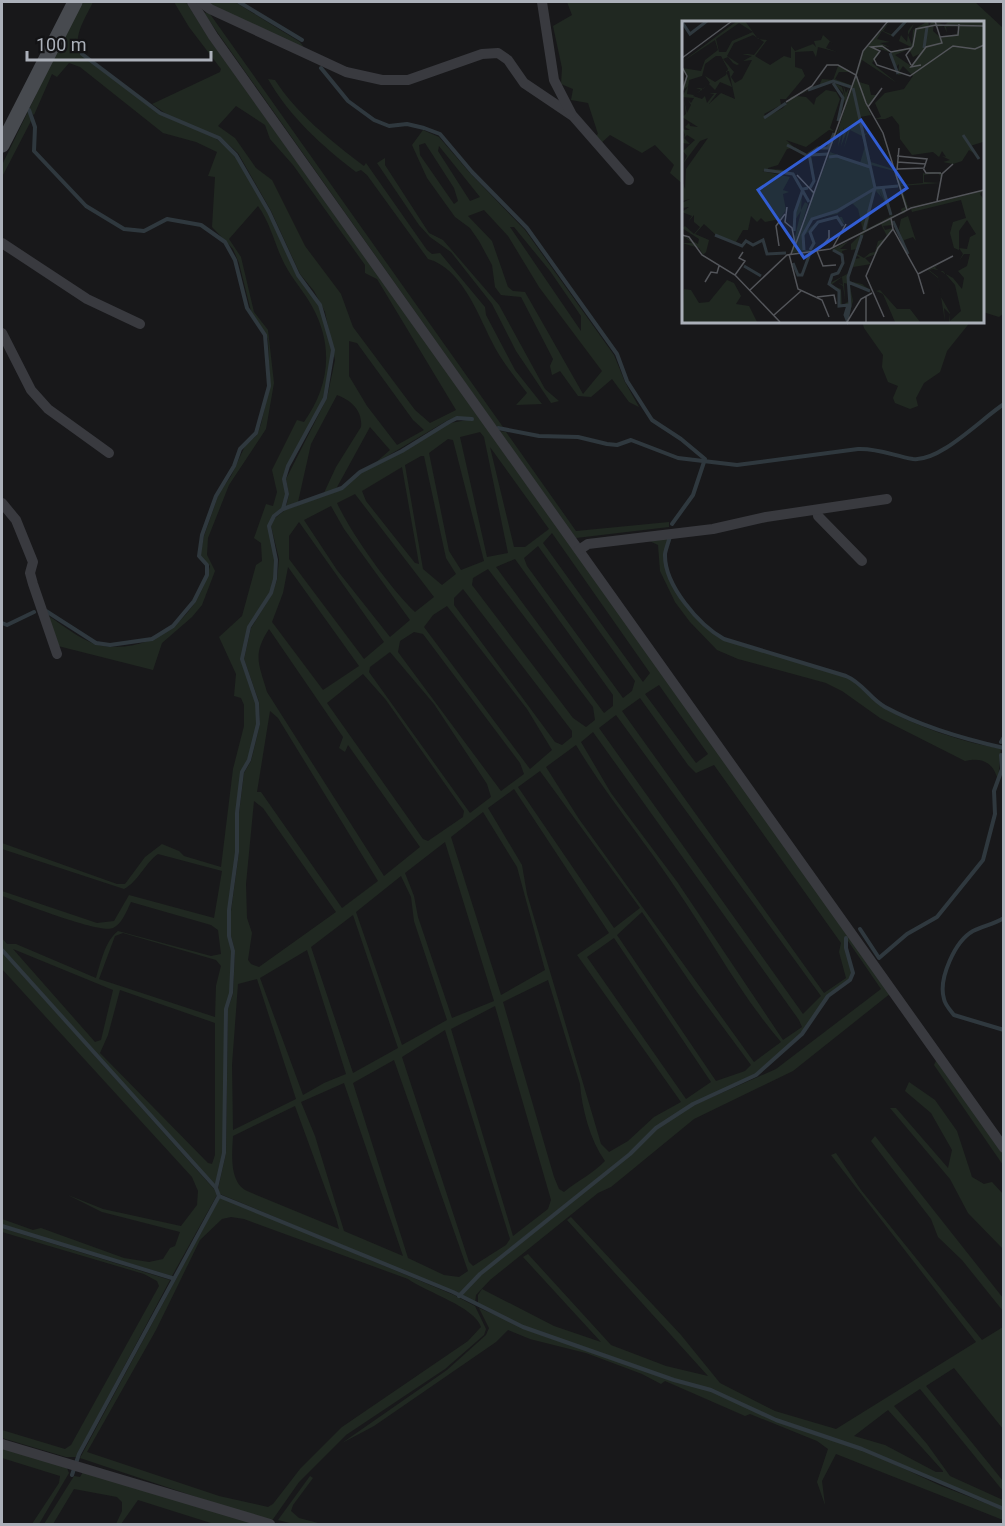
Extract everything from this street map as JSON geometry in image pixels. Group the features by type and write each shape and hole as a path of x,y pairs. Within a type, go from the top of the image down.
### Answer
{"street":[{"path":"2,145 75,2"},
{"path":"192,2 213,36 1004,1148"},
{"path":"201,2 210,9 346,72 382,80 408,80 482,54 498,53 508,60 524,83 573,116"},
{"path":"542,2 554,80 573,116 629,180"},
{"path":"2,243 87,299 140,324"},
{"path":"2,333 31,390 48,409 110,453"},
{"path":"579,550 588,544 713,529 887,500"},
{"path":"2,503 16,520 33,562 30,573 57,654"},
{"path":"817,510 818,516 862,561"},
{"path":"2,1444 266,1524"}],"shaded area":[{"path":"81,2 93,2 79,34 78,48 81,54 159,114 213,136 235,155 268,213 297,275 319,306 332,350 324,397 288,465 283,479 286,494 282,509 273,516 268,526 276,560 274,579 270,593 248,626 241,659 256,703 257,724 248,760 241,772 236,813 236,852 228,910 228,936 232,951 230,993 225,1009 223,1153 215,1186 2,948 2,938 7,944 16,944 96,978 107,946 118,931 211,956 221,954 218,930 211,925 131,902 119,923 113,928 105,929 2,896 2,891 97,923 114,921 129,895 214,918 222,871 158,854 124,889 2,849 2,843 117,884 125,884 145,857 162,844 179,851 184,856 221,867 233,769 244,726 244,705 241,698 234,696 236,674 219,637 242,616 256,565 262,561 261,543 254,538 266,504 273,506 277,492 272,470 297,420 304,422 319,395 326,366 324,337 313,308 285,265 258,206 229,239 241,257 254,312 268,330 274,383 266,429 229,485 208,538 207,555 215,571 202,605 192,617 162,643 153,670 58,646 47,615 88,641 103,646 122,647 157,637 185,615 196,601 210,566 200,556 204,536 219,493 231,476 245,446 257,435 261,424 270,385 268,339 251,311 239,263 233,249 212,227 215,177 208,176 217,152 196,142 163,133 80,67 69,63 57,77 52,74 34,115 30,112 32,119 2,177 2,165","holes":["123,933 216,960 221,966 216,986 215,1017 99,979 115,936","13,949 113,990 101,1040 95,1042","120,990 215,1023 215,1155 212,1164 208,1163 100,1053 108,1035"]},
{"path":"174,2 186,2 210,40 891,993 793,1071 694,1119 611,1187 598,1193 490,1280 476,1295 475,1303 460,1295 480,1274 630,1154 657,1128 694,1105 776,1069 881,989 846,938 845,948 852,973 849,980 827,996 801,1033 755,1074 693,1103 656,1127 629,1153 479,1273 459,1294 220,1194 218,1189 226,1153 228,1009 233,994 235,951 231,936 231,911 239,852 239,813 244,773 251,761 260,724 259,702 244,659 251,628 272,594 277,580 279,559 271,526 275,518 285,510 343,489 361,473 403,452 450,423 473,419 457,417 448,420 374,464 390,450 370,427 336,489 323,495 336,467 361,427 360,416 355,407 337,395 311,444 298,502 286,507 289,494 286,479 327,398 335,360 325,312 314,291 300,274 271,211 238,153 220,137 172,118 152,104 220,72 221,69 189,27","holes":["236,106 265,125 270,139 293,165 365,265 365,273 377,279 456,410 430,423 415,410 353,327 341,294 305,246 272,180 256,168 235,138 218,126","349,341 357,343 413,420 424,430 397,445 367,406 349,376","480,432 484,437 508,553 487,557 460,437","448,439 453,440 484,561 461,570 449,551 429,453","490,447 549,529 525,547 514,547","421,456 424,456 446,558 456,574 442,585 423,569 405,465","402,467 419,564 415,563 366,501 362,491","355,494 434,597 415,612 372,560 337,503","331,506 344,529 410,620 390,637 337,570 304,520","299,522 384,642 364,659 289,559 289,536","552,533 650,673 643,682 543,543","538,546 635,681 632,691 623,698 527,566 524,558","515,559 613,695 613,706 604,713 496,567","288,567 359,666 323,690 272,622 283,593","488,569 593,707 595,720 586,727 573,718 472,585 473,578","463,589 572,731 572,737 562,745 555,742 454,605 454,598","447,606 527,709 552,750 530,769 424,627 433,615","269,629 343,737 339,748 345,752 348,745 420,847 384,876 267,692 260,667 260,646","414,632 423,634 520,763 524,774 501,791 398,652 400,641","390,652 434,704 487,784 491,797 470,813 369,672 370,667","363,674 386,700 464,811 463,817 428,841 423,839 327,703","659,685 708,754 696,763 645,694","640,698 696,773 714,765 841,943 839,952 846,978 824,993 622,711","270,711 278,718 378,881 342,908 261,792 257,792","616,715 821,996 803,1014 599,728","593,732 799,1020 802,1027 783,1040 678,883 611,793 581,742","576,745 675,887 766,1024 781,1042 754,1062 579,819 546,767","540,771 640,908 614,928 518,787","514,789 609,933 577,955 681,1102 654,1117 628,1141 609,1152 601,1144 527,894 522,865 488,808","254,801 263,808 336,912 259,967 248,960 252,933 247,918 246,884","483,812 517,867 545,970 501,995 451,837","445,842 494,1001 452,1018 418,917 414,896 405,873","401,876 411,897 414,921 447,1020 402,1045 356,912","642,912 751,1065 745,1071 716,1081 617,935","353,915 398,1048 353,1073 311,947","614,938 711,1082 686,1099 587,957","307,950 346,1074 303,1095 260,978","257,979 296,1099 233,1130 232,1065 238,984","548,980 580,1084 588,1124 595,1144 605,1161 564,1192 559,1189 503,1002","495,1006 551,1200 548,1209 513,1236 451,1029","445,1030 510,1239 506,1245 473,1266 469,1262 402,1057","394,1060 468,1271 459,1277 444,1275 408,1258 353,1083","344,1083 403,1256 344,1231 315,1136 301,1102","295,1106 339,1229 247,1191 237,1181 232,1159 233,1136"]},
{"path":"205,2 235,2 300,42 305,49"},
{"path":"567,2 975,2 1003,28 1003,314 999,317 984,312 984,21 682,21 682,183 670,173 674,165 655,145 642,153 610,135 600,144 594,137 598,134 588,103 571,100 573,89 561,84 562,68 553,26 572,15"},
{"path":"203,12 210,14 503,427 496,426"},
{"path":"268,79 275,80 304,116 327,137 364,166 366,163 427,250 432,254 440,253 485,307 486,315 515,370 542,404 516,405 527,393 499,354 474,304 459,281 440,264 428,259 367,175 361,170 356,172 319,141 296,118"},
{"path":"423,130 439,137 525,230 614,355 639,407 629,402 612,379 591,397 578,396 560,371 552,375 550,366 553,359 521,297 501,295 495,287 492,265 479,241 470,228 455,217 427,178 412,145","holes":["425,143 454,188 458,201 454,204 420,155 419,145","439,146 480,197 470,201 438,151","484,210 508,236 539,287 602,371 583,394 525,292 513,291 508,287 492,241 468,216","510,227 514,227 550,271 581,316 581,331"]},
{"path":"385,158 385,165 429,233 443,240 499,305 545,389 559,401 551,403 516,351 492,304 451,252 430,237 419,225 377,163"},
{"path":"862,322 970,322 947,351 940,372 924,383 916,398 918,406 910,409 895,403 893,398 898,386 888,382 882,367 883,355"},
{"path":"499,431 506,432 576,531 669,522 669,527 576,538"},
{"path":"669,534 665,558 672,585 684,602 714,634 724,640 846,677 892,713 957,738 1001,748 998,780 993,769 986,762 965,761 880,718 842,691 826,683 738,659 717,650 690,622 675,602 660,571 658,545 645,539"},
{"path":"2,952 214,1189 217,1195 172,1276 2,1225 2,1219 33,1230 41,1228 124,1258 149,1262 163,1259 170,1248 175,1246 180,1232 102,1212 68,1195 103,1209 181,1226 197,1205 198,1191 192,1177 2,969"},
{"path":"937,1059 1003,1154 1003,1165 934,1065"},
{"path":"909,1082 935,1100 957,1131 972,1177 984,1184 992,1182 1003,1194 1003,1249 968,1213 950,1179 890,1108 896,1108 948,1168 952,1150 931,1113 905,1091"},
{"path":"875,1136 1003,1298 1003,1311 962,1260 938,1237 931,1219 871,1141"},
{"path":"836,1153 861,1190 982,1340 1003,1327 1003,1429 954,1368 926,1386 1003,1481 1003,1491 920,1389 894,1406 927,1444 950,1476 1003,1500 1003,1508 862,1448 776,1419 711,1389 674,1379 523,1326 478,1306 478,1295 482,1289 554,1326 601,1342 523,1257 528,1254 611,1345 666,1366 708,1376 567,1220 571,1217 681,1335 720,1383 775,1411 836,1429 976,1342 831,1155","holes":["888,1410 943,1471 936,1472 885,1445 854,1436"]},
{"path":"220,1197 454,1295 475,1306 486,1329 484,1335 445,1369 346,1435 299,1482 271,1522 80,1458","holes":["231,1217 244,1219 408,1279 460,1306 470,1313 481,1327 468,1341 342,1427 300,1469 273,1504 268,1507 219,1496 87,1452 156,1330 200,1240 222,1219"]},
{"path":"2,1228 170,1280 76,1457 66,1457 2,1438 2,1430 65,1449 71,1445 159,1286 157,1281 144,1274 2,1232"},
{"path":"479,1308 540,1334 711,1391 775,1421 862,1449 939,1485 1003,1510 1003,1520 836,1454 822,1481 825,1505 817,1482 828,1449 817,1441 750,1414 745,1416 665,1381 661,1384 642,1374 586,1353 530,1339 508,1330 496,1342 374,1426 342,1443 447,1370 486,1335 489,1328"},
{"path":"2,1447 66,1466 69,1473 39,1524 32,1524 59,1483 60,1476 2,1458"},
{"path":"83,1472 250,1524 214,1524 138,1500 121,1524 116,1524 122,1511 122,1502 117,1497 74,1489 53,1524 44,1524 74,1476 80,1477"},
{"path":"310,1476 313,1478 291,1511 299,1518 322,1524 294,1524 278,1520"}],"waterway":[{"path":"239,2 302,40"},
{"path":"82,54 160,113 219,138 236,155 269,212 298,275 320,305 333,350 325,398 288,466 284,479 287,494 283,509 274,516 269,526 276,560 275,579 271,593 249,627 242,659 257,703 258,724 249,760 242,772 237,813 237,852 229,910 229,936 233,951 231,993 226,1009 224,1153 216,1188"},
{"path":"321,68 348,101 374,120 389,126 407,124 440,134 472,172 527,228 617,354 627,381 652,420 681,439 705,459 693,495 672,524"},
{"path":"29,110 35,127 34,151 86,206 124,229 144,231 167,219 201,225 225,242 235,260 247,308 265,335 269,386 256,433 240,449 234,466 216,496 202,535 199,556 207,565 207,575 194,601 173,626 152,639 110,645 96,643 46,611"},
{"path":"498,428 539,436 578,437 617,445 631,440 678,458 737,465 858,449 913,459 924,458 948,447 1004,404"},
{"path":"283,509 342,488 360,472 402,451 457,418 472,419"},
{"path":"670,536 665,554 670,578 685,603 714,633 724,639 846,676 885,707 914,721 943,732 1004,748"},
{"path":"2,623 7,625 34,612"},
{"path":"1001,742 1004,737"},
{"path":"860,929 879,958 907,934 937,917 983,860 995,814 994,791 1002,769 1001,755"},
{"path":"1004,918 966,936 949,961 943,981 944,999 954,1015 1004,1030"},
{"path":"459,1296 480,1274 630,1154 656,1128 693,1104 756,1075 802,1034 828,996 850,980 853,973 846,948 846,938"},
{"path":"2,950 216,1188 219,1196 453,1292 523,1327 674,1380 711,1390 776,1420 862,1449 1004,1509"},
{"path":"72,1475 79,1454 219,1196"},
{"path":"2,1226 172,1278"}]}
